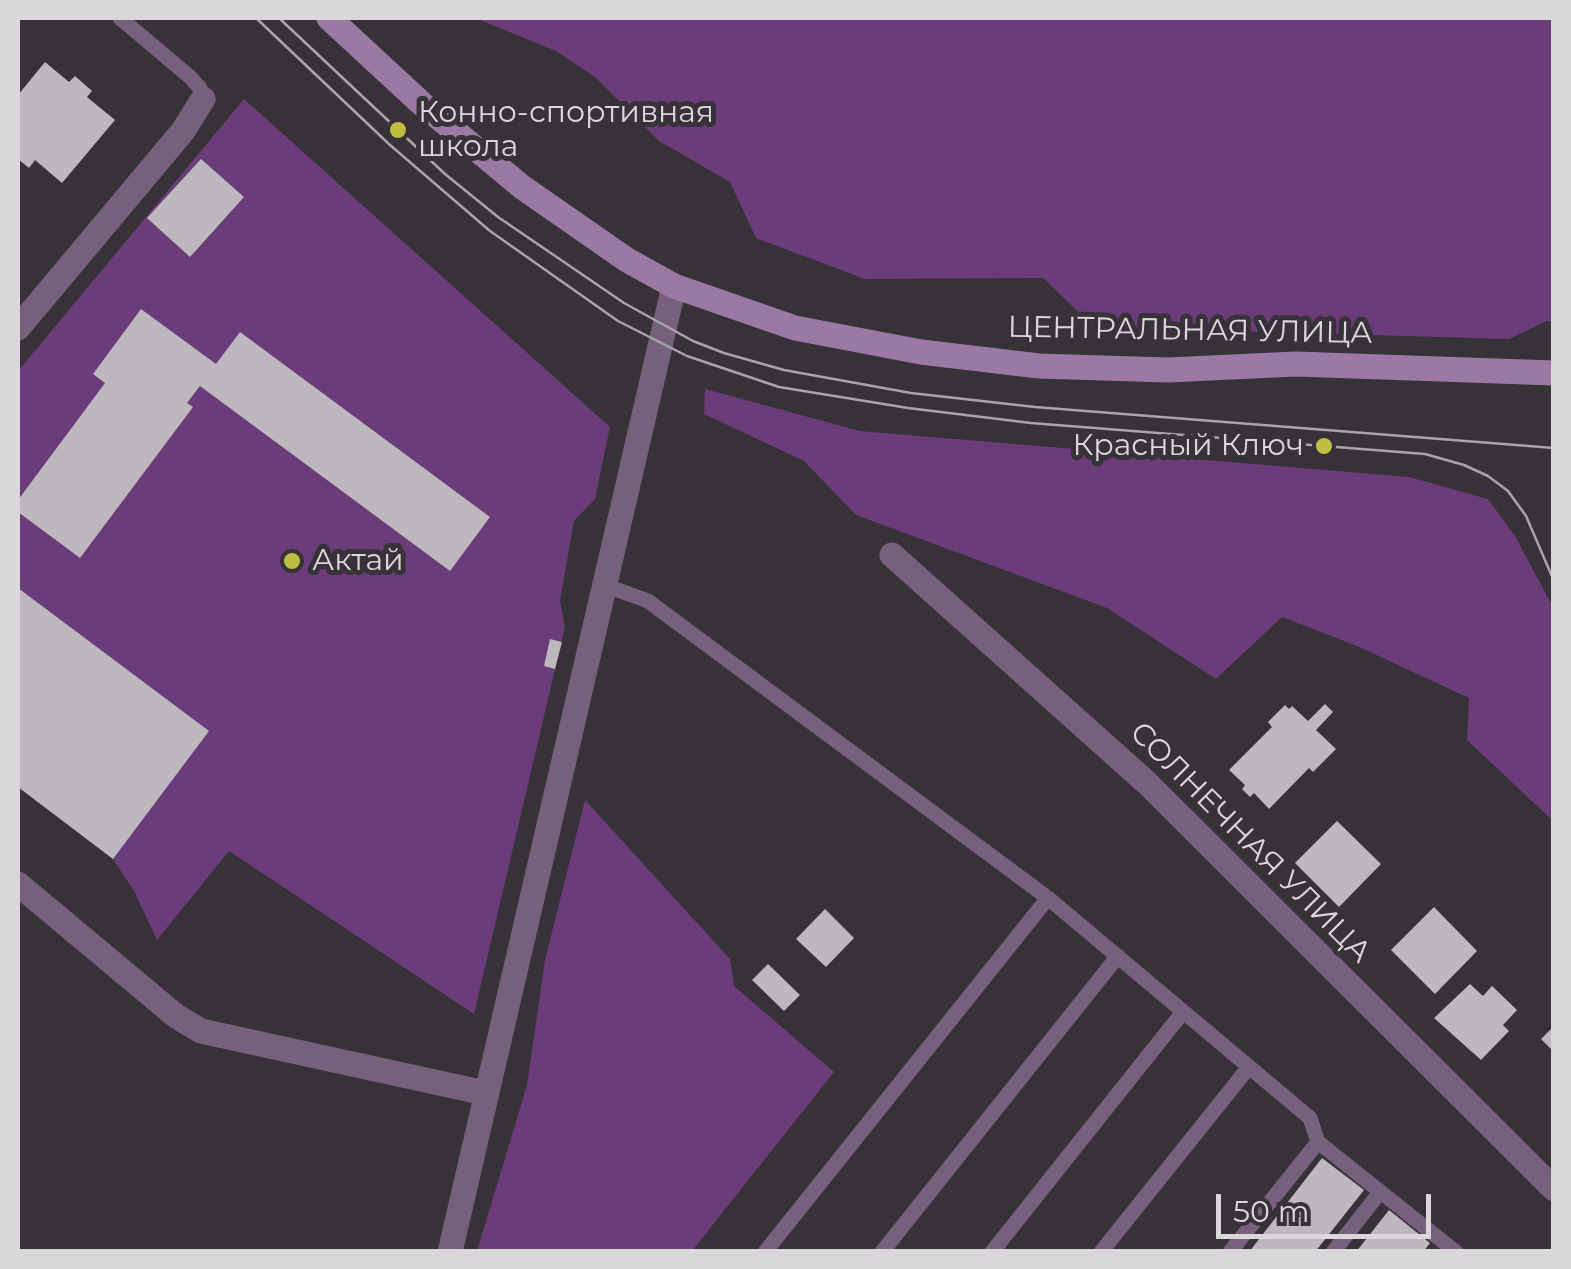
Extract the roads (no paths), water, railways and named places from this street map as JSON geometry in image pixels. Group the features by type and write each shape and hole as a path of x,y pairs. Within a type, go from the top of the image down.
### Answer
{"street":[{"name":"ЦЕНТРАЛЬНАЯ УЛИЦА","path":"328,18 421,104 522,188 626,260 674,286 795,328 920,352 1039,366 1168,370 1296,364 1554,374"},
{"path":"18,328 184,131 204,100"},
{"path":"450,1252 674,286"},
{"name":"СОЛНЕЧНАЯ УЛИЦА","path":"892,555 1147,783 1554,1189"},
{"path":"18,884 176,1016 201,1031 485,1094"}],"lane":[{"path":"120,18 190,77 204,100"},
{"path":"604,585 648,601 1048,898 1310,1118 1318,1142 1451,1250"},
{"path":"766,1252 1048,898"},
{"path":"882,1252 1118,956"},
{"path":"992,1252 1184,1012"},
{"path":"1101,1252 1249,1067"},
{"path":"1230,1252 1318,1142"},
{"path":"1334,1252 1380,1192"}],"tram line":[{"path":"256,18 390,145 490,231 618,321 687,356 779,387 908,408 1031,423 1425,454 1464,465 1508,491 1526,516 1554,581"},
{"path":"279,18 445,174 498,217 624,303 693,341 724,353 784,370 911,393 1035,407 1554,448"}],"place":[{"name":"Конно-спортивная школа","path":"398,130"},
{"name":"Красный Ключ","path":"1324,446"},
{"name":"Актай","path":"292,561"}]}
